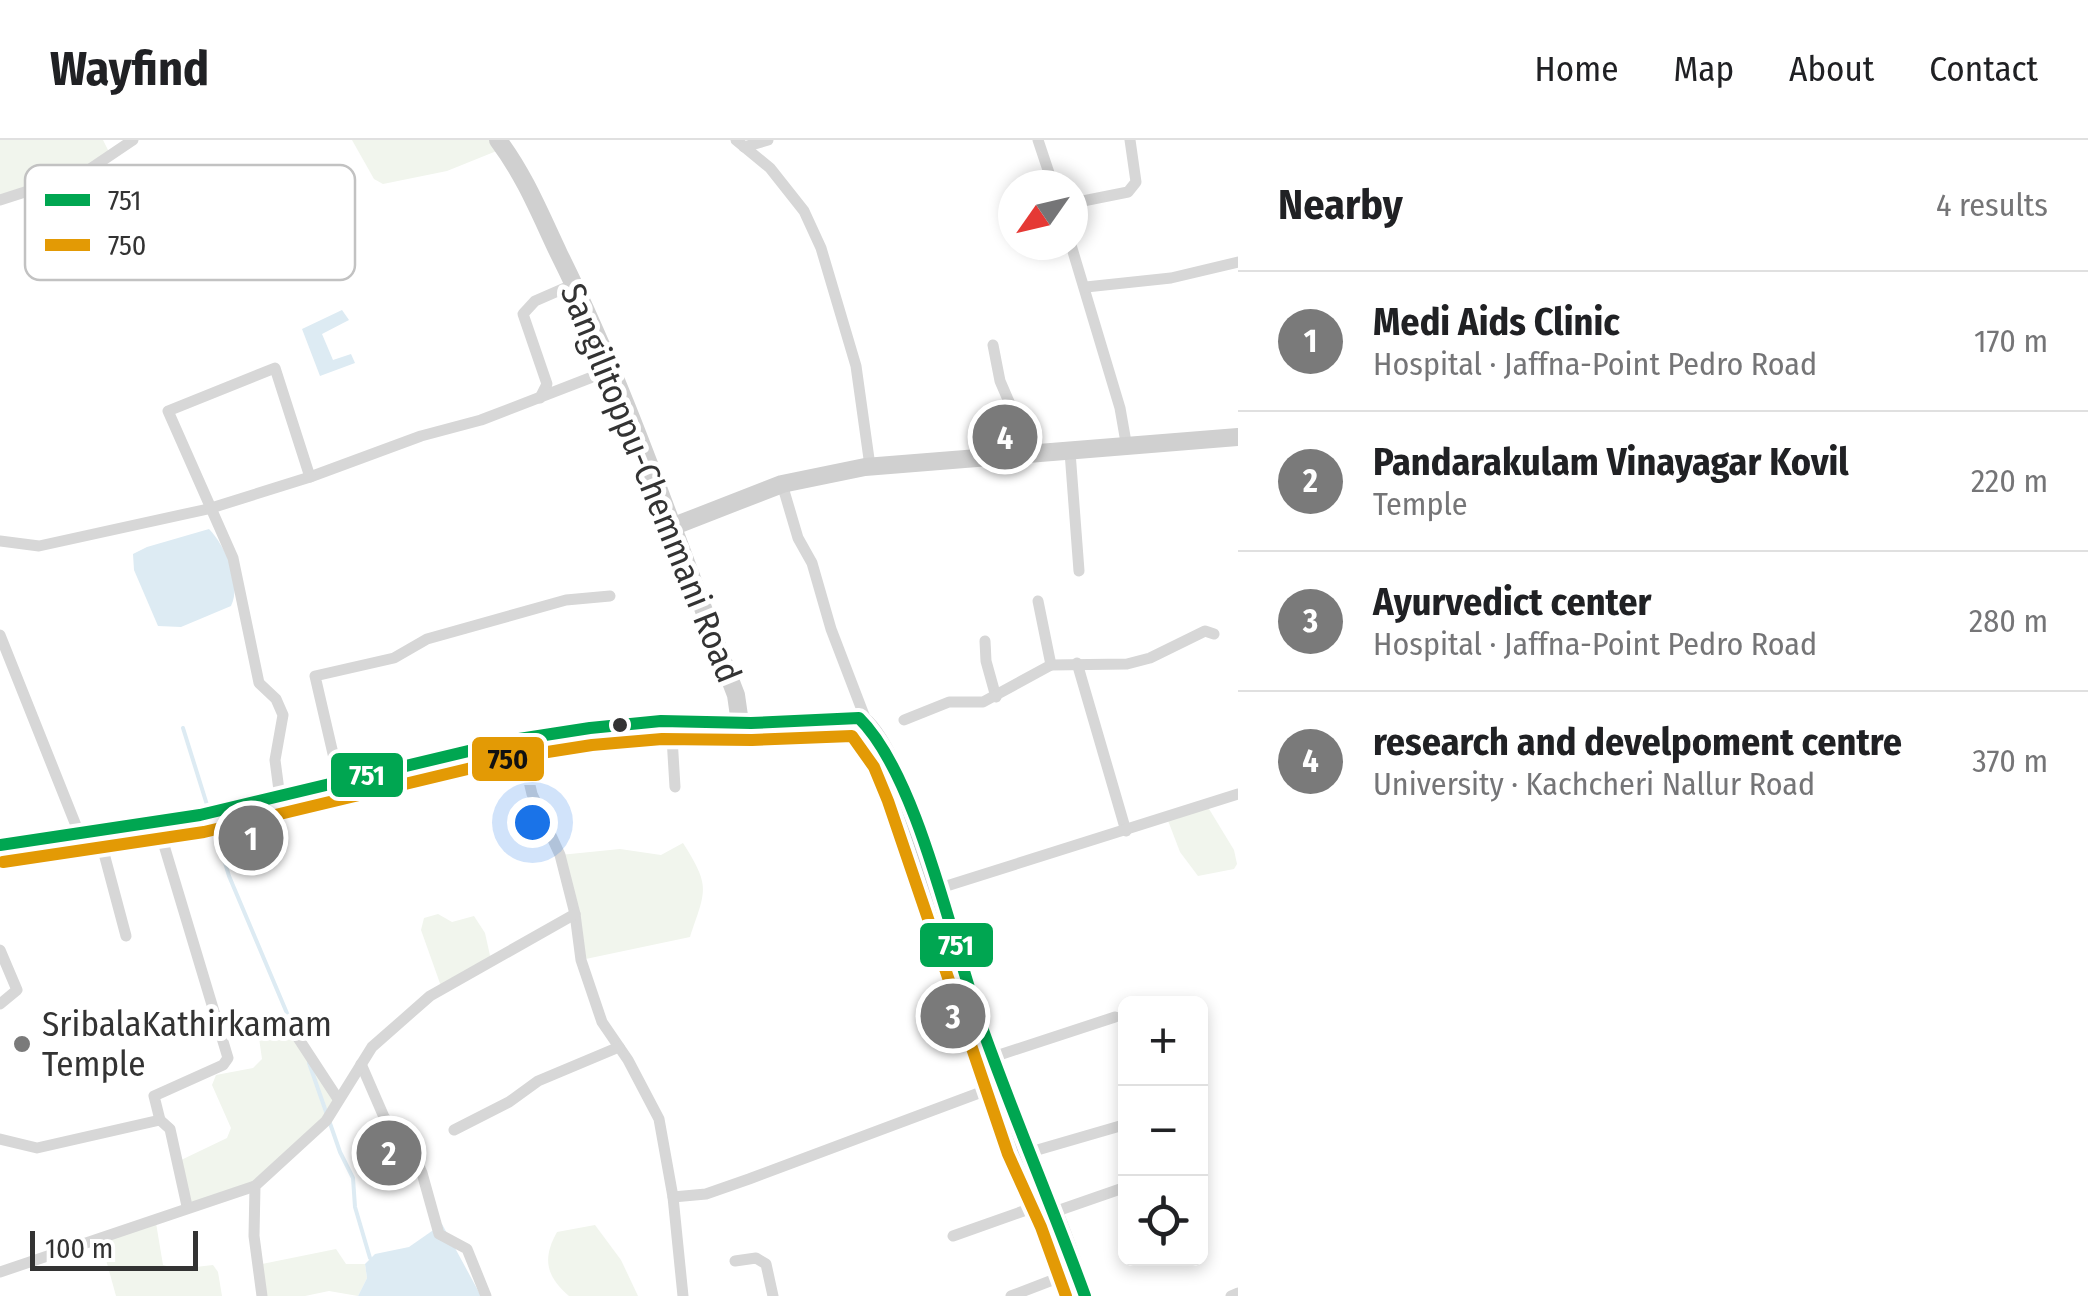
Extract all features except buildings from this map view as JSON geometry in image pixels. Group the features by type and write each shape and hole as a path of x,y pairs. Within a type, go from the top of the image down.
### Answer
{"main road":[{"name":"Sangilitoppu-Chemmani Road","path":"498,140 527,184 613,368 736,695 740,723"},
{"path":"674,526 782,484 870,466 1238,437"},
{"path":"0,845 157,822 280,798 519,739 590,728 859,718 867,722 896,774 1027,1153 1085,1296"}],"street":[{"path":"96,165 133,140"},
{"path":"740,144 768,140"},
{"path":"1038,140 1047,170"},
{"path":"1088,200 1128,192 1136,182 1130,140"},
{"path":"740,144 770,168 793,197 820,248 856,366 870,466"},
{"path":"0,200 25,192"},
{"path":"1076,260 1120,408 1127,448"},
{"path":"1086,286 1171,278 1238,262"},
{"path":"540,398 547,384 522,314 535,300 574,284"},
{"path":"993,345 1000,380 1013,411 1019,456"},
{"path":"280,798 275,760 282,715 276,699 259,684 223,530 208,509 168,412 275,368 310,477"},
{"path":"0,542 39,546 208,509 421,436 481,420 613,368"},
{"path":"1070,452 1079,571"},
{"path":"782,484 798,538 812,563 830,629 867,722"},
{"path":"340,784 316,676 394,658 427,639 566,600 610,596"},
{"path":"1038,602 1051,665"},
{"path":"904,720 949,702 983,702 1051,665 1128,664 1205,632 1214,634"},
{"path":"0,635 88,832 126,936"},
{"path":"985,641 996,697"},
{"path":"1077,663 1126,831"},
{"path":"671,722 675,787"},
{"path":"519,739 532,794 560,855 575,914 581,960 602,1022 659,1119 673,1197 683,1296"},
{"path":"937,889 1238,794"},
{"path":"157,822 228,1058 222,1066 154,1096 160,1120 170,1129 187,1206"},
{"path":"0,1272 255,1186 326,1121 372,1047 430,996 575,914"},
{"path":"0,950 17,990 0,1004"},
{"path":"993,1057 1115,1017"},
{"path":"287,1020 338,1099"},
{"path":"454,1130 509,1102 538,1081 619,1047"},
{"path":"361,1064 384,1117 413,1153 439,1234 467,1249 486,1296"},
{"path":"673,1197 706,1194 1003,1084"},
{"path":"0,1138 37,1148 160,1120"},
{"path":"1027,1153 1118,1127"},
{"path":"255,1186 254,1236 262,1296"},
{"path":"953,1236 1118,1189"},
{"path":"735,1261 756,1258 766,1264 773,1296"},
{"path":"1011,1296 1076,1271"}],"shaded area":[{"path":"0,140 103,140 111,156 97,165 25,165 25,192 0,200"},
{"path":"352,140 498,140 504,148 447,171 383,184 374,179"},
{"path":"342,310 349,320 322,334 333,360 351,354 355,363 320,376 302,329"},
{"path":"209,529 221,545 233,576 231,606 181,627 158,626 134,570 133,554"},
{"path":"1206,804 1234,850 1237,864 1234,869 1198,876 1180,852 1167,818"},
{"path":"683,843 703,889 690,937 581,960 560,855 620,849 661,855"},
{"path":"438,914 452,922 474,916 485,933 491,960 442,989 421,930 424,918"},
{"path":"268,1012 287,1021 338,1099 326,1121 255,1186 187,1206 179,1161 227,1138 231,1128 212,1085 216,1075 253,1068 262,1059 257,1024"},
{"path":"155,1217 163,1265 178,1269 213,1265 222,1296 116,1296 100,1238"},
{"path":"442,1224 481,1296 358,1296 367,1278 365,1264 375,1254 409,1247"},
{"path":"595,1225 621,1260 638,1296 569,1296 555,1281 548,1259 557,1232"},
{"path":"336,1249 346,1264 365,1264 367,1278 358,1296 329,1291 305,1296 262,1296 262,1264"}],"waterway":[{"path":"183,728 208,808"},
{"path":"211,817 229,876 289,1018"},
{"path":"309,1063 353,1178 355,1207 370,1258"}],"transit line":[{"name":"751","path":"0,845 200,815 519,739 590,728 661,721 751,723 859,718 880,744 915,817 979,1019 1085,1296"},
{"name":"750","path":"3,862 204,832 522,756 592,745 662,739 852,736 874,767 888,801 1008,1154 1066,1296"}],"place":[{"name":"research and develpoment centre","path":"1005,437"},
{"name":"Medi Aids Clinic","path":"251,838"},
{"name":"Ayurvedict center","path":"953,1016"},
{"name":"SribalaKathirkamam Temple","path":"22,1044"},
{"name":"Pandarakulam Vinayagar Kovil","path":"389,1153"}]}
